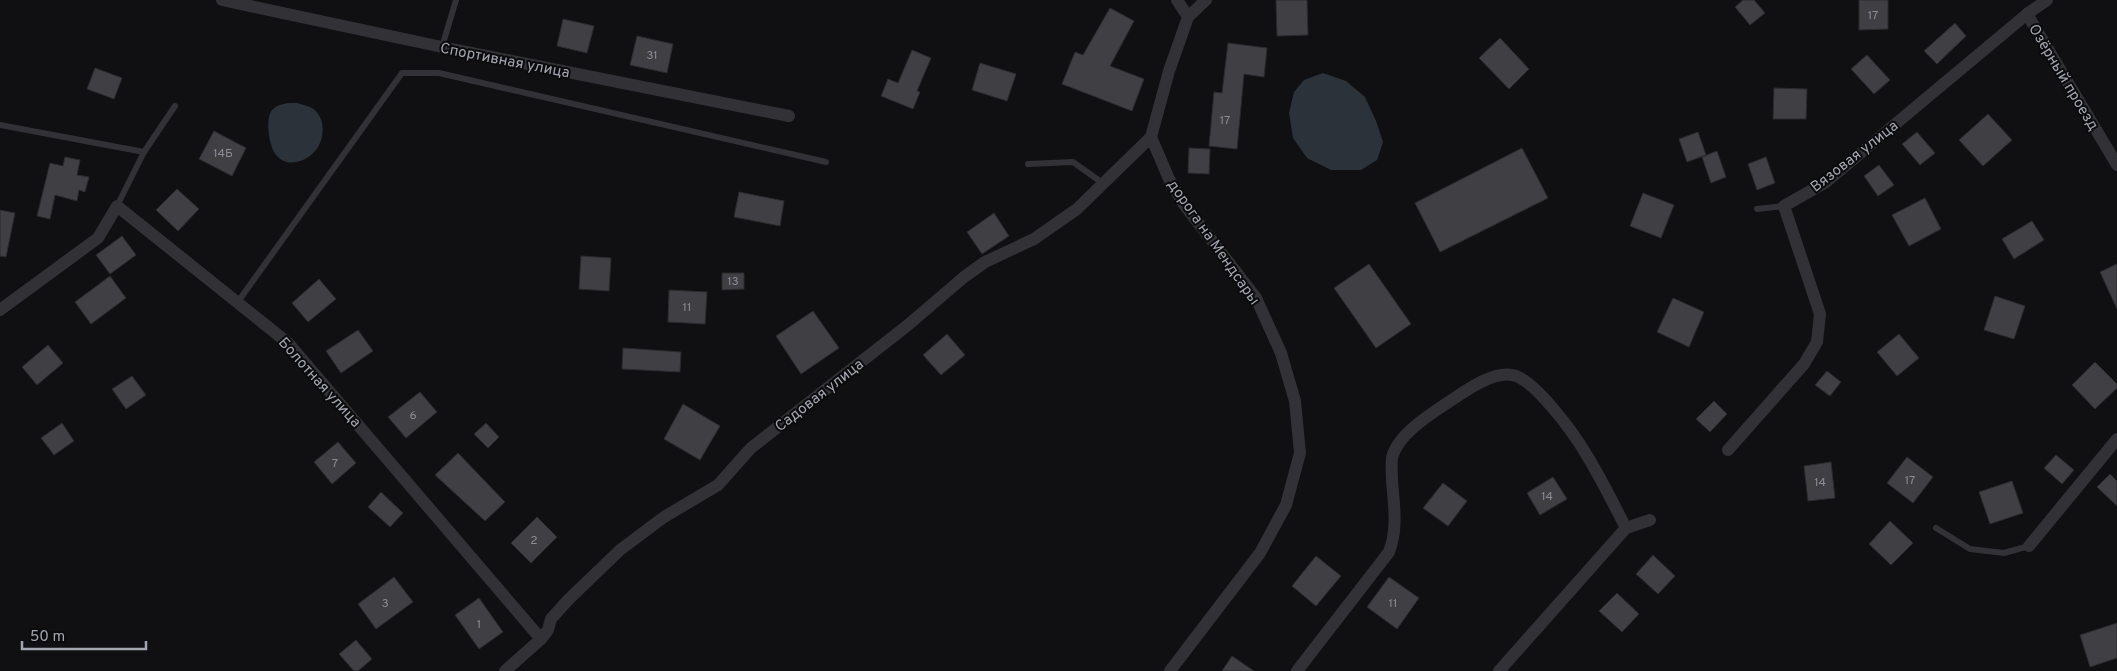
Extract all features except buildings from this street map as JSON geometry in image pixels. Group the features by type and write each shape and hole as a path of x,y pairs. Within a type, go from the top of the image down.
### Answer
{"street":[{"name":"Спортивная улица","path":"222,0 442,47 789,116"},
{"path":"1178,0 1188,17"},
{"path":"1151,138 1168,71 1188,17 1206,0"},
{"name":"Вязовая улица","path":"1784,206 1826,182 2027,14 2047,0"},
{"name":"Озёрный проезд","path":"2027,14 2117,165"},
{"name":"Садовая улица","path":"505,671 541,639 548,630 551,619 620,550 664,517 718,485 751,448 908,325 964,277 985,262 1034,239 1076,209 1151,138"},
{"name":"дорога на Мендсары","path":"1151,138 1169,180 1183,203 1256,298 1281,353 1295,401 1300,453 1286,505 1260,553 1170,671"},
{"path":"0,310 98,238 117,206"},
{"name":"Болотная улица","path":"117,206 288,343 541,639"},
{"path":"1728,450 1804,364 1817,342 1820,314 1784,206"},
{"path":"1297,671 1389,552 1394,539 1395,519 1392,457 1399,443 1421,420 1473,386 1496,376 1512,374 1526,380 1540,393 1586,454 1626,528"},
{"path":"2029,546 2117,439"},
{"path":"1499,671 1626,528 1650,520"}],"lane":[{"path":"442,47 456,0"},
{"path":"237,303 402,72 439,73 826,162"},
{"path":"117,206 144,152 175,106"},
{"path":"0,125 144,152"},
{"path":"1028,164 1073,162 1104,184"},
{"path":"1757,209 1784,206"},
{"path":"1936,528 1970,549 2004,553 2029,546"}],"shaded area":[{"path":"1323,73 1346,81 1365,97 1376,121 1383,142 1377,160 1361,170 1331,170 1307,158 1293,138 1289,113 1294,92 1304,80"},
{"path":"297,103 310,107 317,112 323,128 319,145 312,154 301,161 289,162 279,158 274,152 269,137 268,125 270,114 277,106"}]}
